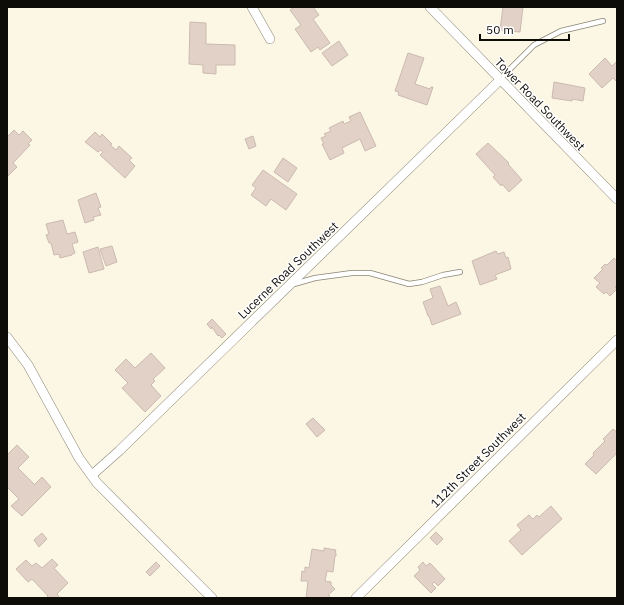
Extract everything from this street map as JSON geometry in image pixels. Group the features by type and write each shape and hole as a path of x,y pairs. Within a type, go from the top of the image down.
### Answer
{"street":[{"path":"252,7 270,39"},
{"name":"Tower Road Southwest","path":"430,7 617,199"},
{"name":"Lucerne Road Southwest","path":"92,475 119,451 500,80"},
{"path":"7,337 28,365 79,458 97,483 212,598"},
{"name":"112th Street Southwest","path":"356,598 617,340"}],"lane":[{"path":"500,80 534,46 561,32 603,21"},
{"path":"290,285 315,278 352,273 370,273 409,284 460,272"}],"building":[{"path":"294,7 313,7 319,15 313,19 330,43 320,50 318,47 311,52 295,29 301,25 290,10"},
{"path":"503,7 523,7 520,32 500,30"},
{"path":"190,22 206,23 206,44 235,45 235,65 216,65 216,74 203,73 203,65 189,64"},
{"path":"339,41 348,55 332,66 322,53"},
{"path":"408,53 424,58 415,84 430,89 433,87 427,105 398,95 399,92 395,91"},
{"path":"605,58 612,66 617,61 617,82 613,78 602,88 589,74"},
{"path":"554,82 585,88 583,101 552,98"},
{"path":"360,112 376,146 365,151 360,139 342,148 344,153 330,160 322,144 324,144 321,138 326,136 324,134 331,131 329,128 343,121 344,124 351,121 349,117"},
{"path":"14,130 19,135 23,131 32,140 28,144 30,145 13,163 17,167 7,177 7,136"},
{"path":"95,132 100,137 102,134 112,144 110,145 116,150 119,146 132,158 129,160 135,166 125,178 100,155 103,152 101,150 98,152 85,142"},
{"path":"253,136 256,146 249,149 245,139"},
{"path":"488,143 509,163 508,164 522,180 509,192 493,177 495,175 476,154"},
{"path":"283,158 297,168 288,182 274,172"},
{"path":"263,170 297,194 286,210 271,199 266,206 251,195 256,188 252,185"},
{"path":"96,193 101,207 98,208 101,215 93,217 94,220 85,223 78,200"},
{"path":"63,220 67,234 75,232 78,242 72,244 75,253 60,258 59,254 54,255 51,243 49,243 46,235 49,234 46,224"},
{"path":"112,246 117,262 106,266 100,249"},
{"path":"98,247 104,269 89,273 83,252"},
{"path":"496,251 498,254 504,252 506,258 508,257 511,269 495,275 497,279 480,285 472,261"},
{"path":"614,258 617,261 617,285 615,287 617,289 610,296 606,292 604,294 596,287 600,283 594,278 603,269 601,268 605,264 607,265"},
{"path":"440,286 448,306 456,302 461,314 432,325 423,302 433,298 430,289"},
{"path":"212,319 226,334 222,338 219,335 218,336 212,327 211,329 207,324"},
{"path":"151,353 165,368 153,379 155,381 151,385 161,396 145,412 122,388 128,383 115,370 126,359 135,368"},
{"path":"313,418 325,430 317,437 306,424"},
{"path":"613,429 617,432 617,453 596,474 585,464 605,441 603,439"},
{"path":"17,445 29,457 18,468 35,485 42,477 51,487 22,516 11,506 19,499 8,488 7,489 7,455"},
{"path":"551,506 562,519 522,555 509,541 521,530 517,525 529,515 533,519 537,515 539,517"},
{"path":"436,532 443,539 437,545 430,538"},
{"path":"42,533 47,539 39,547 34,540"},
{"path":"324,548 336,550 333,572 327,571 325,581 331,582 331,585 335,589 328,595 330,596 328,598 306,598 308,581 301,581 302,571 305,572 305,567 309,568 312,549 324,551"},
{"path":"52,559 58,565 54,568 68,583 57,594 60,598 46,598 48,596 32,579 28,582 16,569 26,560 32,566 36,563 42,568"},
{"path":"156,562 160,566 150,576 146,572"},
{"path":"423,562 426,566 430,563 445,579 438,586 434,582 432,584 436,588 431,593 414,576 420,570 418,567"}]}
